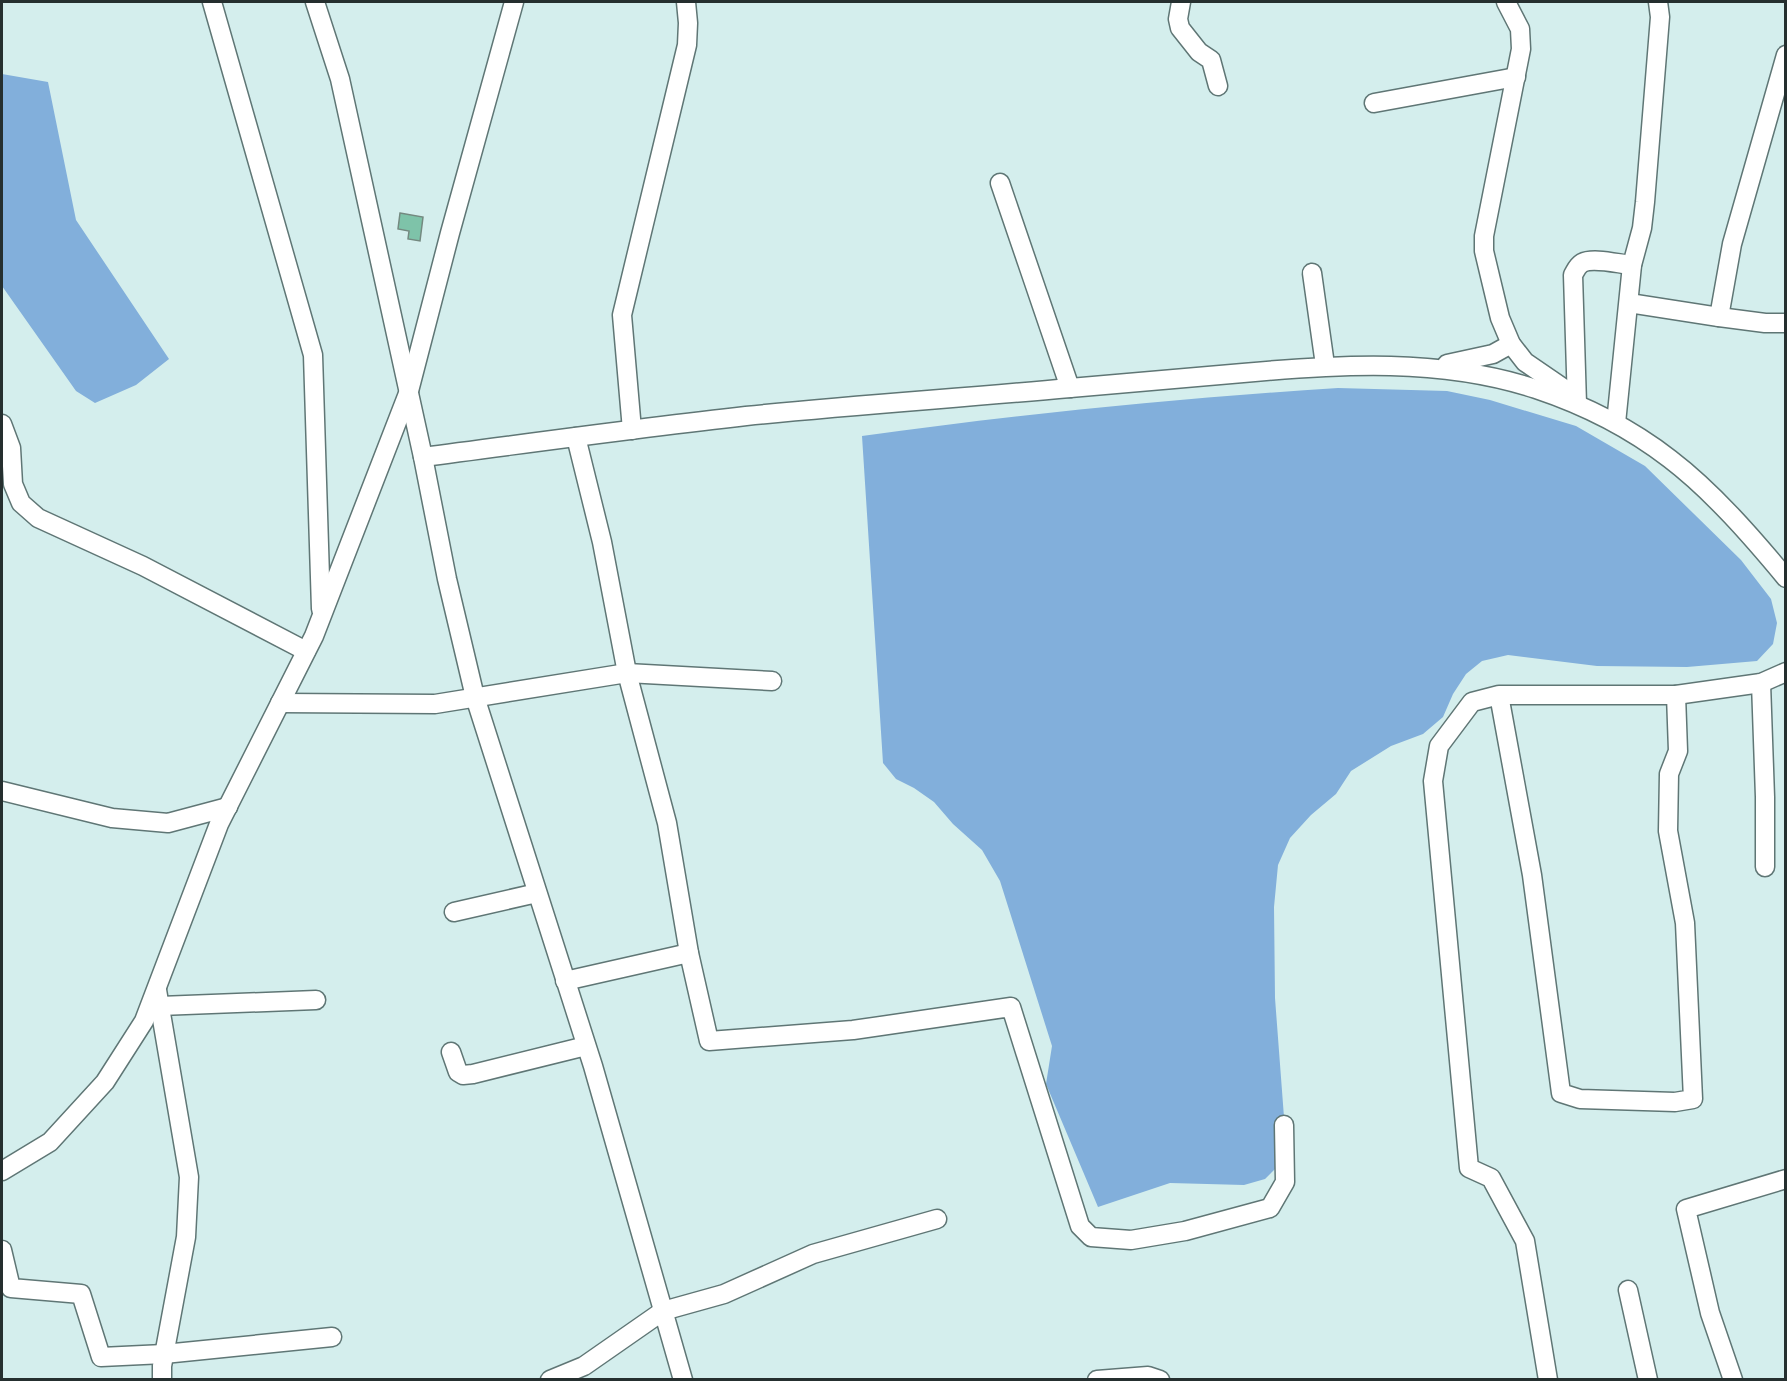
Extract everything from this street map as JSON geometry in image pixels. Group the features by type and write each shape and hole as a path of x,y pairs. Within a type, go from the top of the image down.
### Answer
{"street":[{"path":"212,2 313,355 321,617"},
{"path":"315,2 340,79 409,391 447,579 475,697 586,1047 683,1380"},
{"path":"2,1171 50,1142 105,1082 159,997 219,824 321,617 409,391 514,2"},
{"path":"632,430 622,315 687,45 686,2"},
{"path":"1181,2 1178,19 1180,28 1199,52 1211,60 1218,86"},
{"path":"1506,2 1520,28 1521,49 1484,236 1484,252 1497,307 1511,344 1525,362 1563,388 1577,404"},
{"path":"1616,423 1632,265 1642,228 1645,202 1660,17 1658,2"},
{"path":"1719,317 1732,244 1785,55"},
{"path":"1374,103 1516,77"},
{"path":"1000,183 1070,388"},
{"path":"1577,404 1573,275 1584,261 1632,265"},
{"path":"1312,273 1325,365"},
{"path":"1629,303 1765,323 1785,323"},
{"path":"1425,368 1483,357 1511,344"},
{"path":"423,457 747,416 1325,365 1425,368 1499,378 1577,404 1616,423 1671,459 1719,503 1785,578"},
{"path":"2,424 11,448 13,484 21,503 38,518 143,566 306,651"},
{"path":"576,437 602,542 627,673 667,823 689,954 709,1041 853,1030 1011,1007 1080,1226 1091,1238 1131,1240 1185,1231 1270,1208 1285,1182 1284,1125"},
{"path":"1548,1380 1525,1241 1491,1178 1469,1168 1433,781 1439,746 1472,702 1499,695 1676,695 1761,683 1785,672"},
{"path":"280,703 435,704 627,673 772,681"},
{"path":"1761,683 1765,867"},
{"path":"1499,695 1533,876 1561,1093 1580,1099 1676,1102 1693,1099 1685,923 1668,831 1669,774 1678,751 1676,695"},
{"path":"2,791 112,818 168,823 228,807"},
{"path":"454,912 537,893"},
{"path":"565,981 689,954"},
{"path":"159,997 316,1000"},
{"path":"159,997 189,1177 186,1236 164,1353 162,1380"},
{"path":"451,1052 458,1072 463,1075 586,1047"},
{"path":"1733,1380 1710,1313 1686,1209 1785,1179"},
{"path":"550,1380 584,1366 663,1311 724,1294 813,1254 937,1218"},
{"path":"2,1250 10,1288 81,1294 101,1357 332,1337"},
{"path":"1628,1290 1648,1380"},
{"path":"1098,1379 1148,1376 1160,1380"}],"water":[{"path":"2,74 48,82 76,220 169,359 136,385 95,403 76,391 2,286"},
{"path":"1338,388 1447,391 1490,400 1576,426 1645,466 1741,560 1771,599 1777,623 1773,644 1757,661 1687,667 1597,666 1508,655 1482,661 1466,674 1453,694 1443,717 1423,734 1391,746 1351,771 1336,794 1311,815 1290,838 1278,865 1274,907 1275,998 1287,1157 1265,1179 1244,1185 1170,1183 1098,1207 1046,1084 1052,1046 1000,881 982,850 953,824 934,802 896,779 883,763 862,436 1099,408"}],"building":[{"path":"400,213 423,217 420,241 408,239 409,231 398,229"}]}
